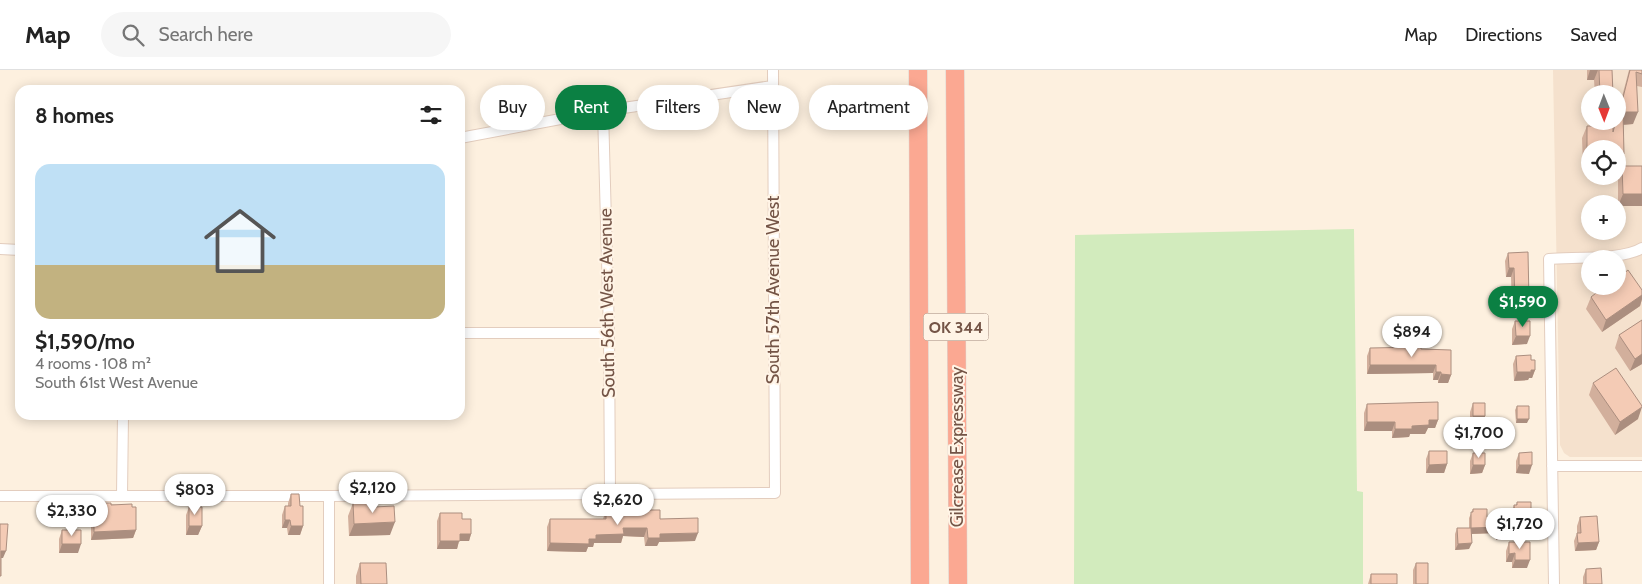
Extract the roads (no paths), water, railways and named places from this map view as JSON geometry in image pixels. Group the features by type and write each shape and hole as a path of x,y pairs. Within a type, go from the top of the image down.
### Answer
{"highway":[{"name":"OK 344","path":"918,70 920,584"},
{"name":"Gilcrease Expressway","path":"954,70 958,584"}],"street":[{"name":"South 57th Avenue West","path":"772,85 773,70"},
{"path":"627,107 729,92"},
{"path":"465,137 555,120"},
{"name":"South 56th West Avenue","path":"604,130 610,495"},
{"name":"South 57th Avenue West","path":"610,495 775,493 772,130"},
{"path":"1554,584 1549,258 1612,256 1636,252 1642,248"},
{"path":"0,249 15,250"},
{"path":"465,333 609,333"},
{"path":"122,496 123,420"},
{"path":"1552,466 1642,466"},
{"path":"0,496 610,495"},
{"path":"329,496 329,584"}]}
